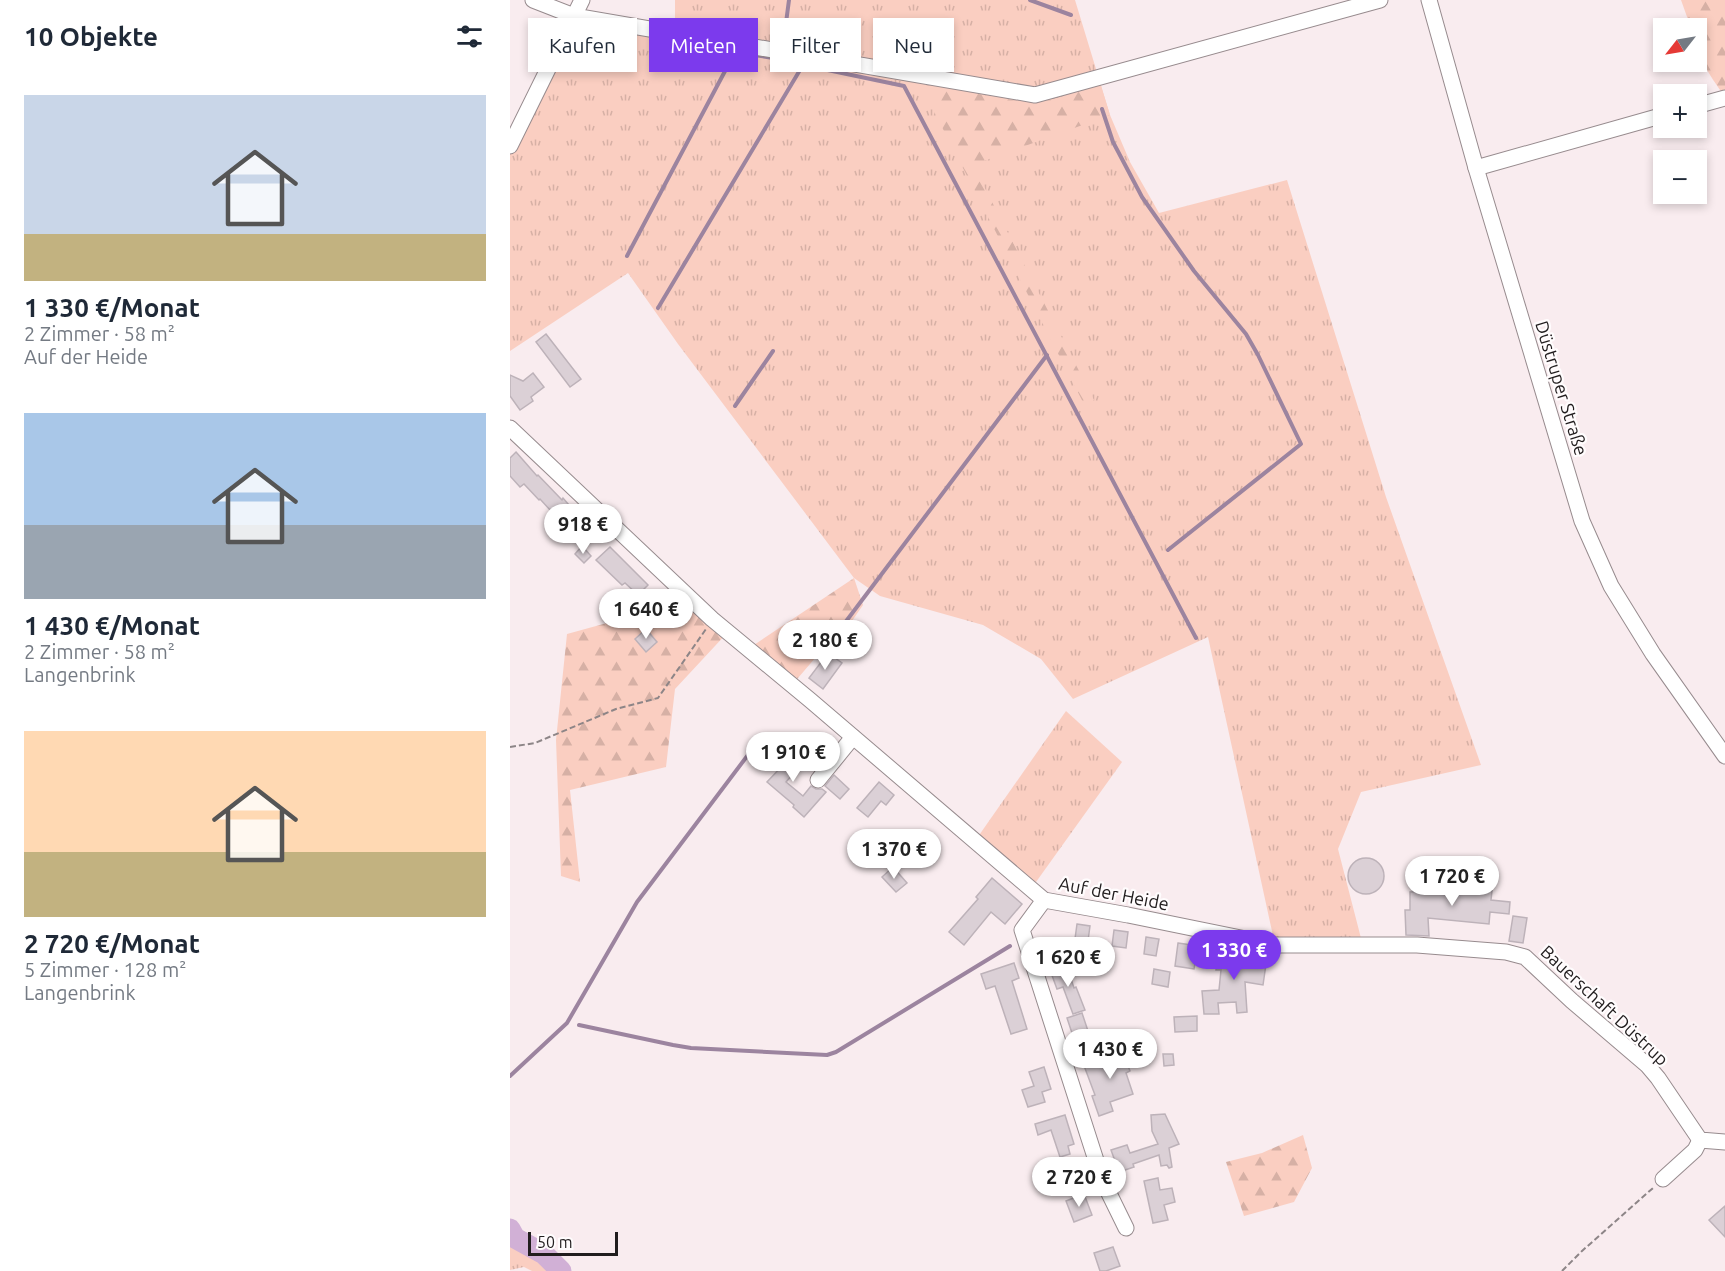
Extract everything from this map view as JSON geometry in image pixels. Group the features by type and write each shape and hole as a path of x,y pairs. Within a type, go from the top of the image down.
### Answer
{"street":[{"path":"533,0 574,16 1035,95 1380,0"},
{"path":"510,146 582,0"},
{"name":"Düstruper Straße","path":"1429,0 1476,168 1582,521 1611,586 1653,654 1725,756"},
{"path":"1707,103 1725,98"},
{"path":"1476,168 1653,118"},
{"name":"Auf der Heide","path":"510,428 712,620 1044,900 1275,945"},
{"path":"818,780 853,737"},
{"path":"1044,900 1022,930 1102,1179 1126,1228"},
{"name":"Bauerschaft Düstrup","path":"1275,945 1417,945 1506,952 1525,957 1647,1065 1700,1140"},
{"path":"1663,1179 1695,1150 1700,1140 1725,1142"}],"path":[{"path":"510,747 535,743 616,709 658,698 712,620"},
{"path":"1562,1271 1663,1179"}],"green space":[{"path":"675,0 1075,0 1110,115 1130,162 1159,213 1287,180 1386,497 1481,765 1361,792 1338,849 1363,946 1275,945 1208,637 1073,699 1041,659 983,625 880,596 854,578 678,344 628,273 510,351 510,146 546,72 637,72 637,27 649,29 649,72 758,72 758,18 675,18"},
{"path":"1681,0 1725,0 1725,97 1707,70 1707,18 1687,18"},
{"path":"927,85 1035,104 1101,86 1110,115 973,165 1094,400 1085,406 923,90"},
{"path":"854,578 863,605 843,634 822,650 792,685 748,649"},
{"path":"686,593 728,632 675,689 666,767 570,790 580,882 561,876 556,740 567,634 676,604"},
{"path":"1066,711 1122,762 1031,889 975,841"},
{"path":"1303,1135 1312,1168 1294,1202 1244,1216 1226,1162 1262,1153"},
{"path":"510,1229 515,1238 544,1254 561,1271 532,1271 524,1267 510,1270"}],"building":[{"path":"546,334 581,379 570,387 536,342"},
{"path":"533,373 544,387 531,397 533,401 520,410 510,396 510,375 523,381"},
{"path":"516,452 537,476 562,500 563,498 575,512 562,523 524,484 520,487 510,476 510,458"},
{"path":"582,546 591,556 584,563 575,554"},
{"path":"610,547 648,585 638,595 625,583 622,585 596,560"},
{"path":"646,629 657,642 646,652 635,639"},
{"path":"828,653 842,663 823,689 809,678"},
{"path":"779,745 791,756 794,753 804,762 786,782 803,796 811,786 826,792 804,817 793,807 794,805 767,782 783,765 770,754"},
{"path":"834,775 849,789 840,799 825,786"},
{"path":"879,782 894,795 886,805 881,801 868,817 857,808"},
{"path":"1366,858 1378,864 1384,876 1378,888 1366,894 1354,888 1348,876 1354,864"},
{"path":"893,867 907,883 896,892 882,877"},
{"path":"992,878 1022,904 1005,924 991,912 964,945 949,932 978,899 976,897"},
{"path":"1473,881 1493,882 1491,900 1510,902 1509,914 1490,912 1489,924 1428,918 1429,936 1406,935 1405,910 1410,910 1410,892 1442,891 1442,885 1472,888"},
{"path":"1513,916 1527,918 1523,943 1509,941"},
{"path":"1077,924 1090,926 1087,948 1074,946"},
{"path":"1114,930 1128,932 1126,948 1112,946"},
{"path":"1146,937 1159,939 1156,956 1144,954"},
{"path":"1178,943 1198,946 1194,969 1175,966"},
{"path":"1219,948 1232,950 1231,958 1250,960 1251,954 1267,957 1263,985 1245,982 1247,1012 1237,1013 1236,1002 1218,1003 1219,1014 1204,1014 1202,991 1219,990 1221,970 1216,970"},
{"path":"1014,963 1019,978 1012,981 1027,1029 1011,1034 995,986 986,989 981,974"},
{"path":"1066,964 1085,1010 1073,1014 1063,987 1057,989 1050,970"},
{"path":"1154,969 1170,972 1168,987 1152,984"},
{"path":"1082,1013 1088,1031 1073,1036 1067,1018"},
{"path":"1197,1016 1197,1031 1175,1032 1174,1017"},
{"path":"1138,1053 1141,1062 1128,1066 1130,1071 1126,1073 1133,1094 1110,1102 1113,1111 1099,1116 1092,1096 1095,1095 1083,1063 1097,1058 1098,1062 1124,1054 1125,1057"},
{"path":"1163,1054 1173,1054 1174,1065 1164,1066"},
{"path":"1044,1067 1051,1089 1042,1092 1045,1102 1028,1107 1022,1090 1034,1086 1029,1072"},
{"path":"1165,1114 1179,1144 1169,1148 1172,1167 1161,1166 1159,1155 1133,1164 1134,1167 1119,1172 1111,1150 1127,1145 1130,1153 1158,1144 1152,1131 1151,1115"},
{"path":"1065,1115 1074,1144 1068,1146 1070,1154 1060,1157 1051,1130 1038,1135 1035,1124"},
{"path":"1158,1178 1160,1190 1172,1188 1175,1202 1164,1205 1168,1220 1153,1223 1144,1181"},
{"path":"1084,1194 1092,1215 1074,1222 1066,1201"},
{"path":"1725,1206 1725,1237 1709,1220"},
{"path":"1113,1247 1120,1266 1100,1271 1094,1253"}],"waterway":[{"path":"787,18 789,0"},
{"path":"1030,0 1071,15"},
{"path":"758,56 770,57"},
{"path":"627,256 725,72"},
{"path":"658,308 799,72"},
{"path":"837,72 904,86 1196,638"},
{"path":"1102,109 1113,142 1142,197 1194,271 1246,334 1301,444 1168,550"},
{"path":"735,406 773,351"},
{"path":"844,624 1047,355"},
{"path":"510,1076 567,1023 637,902 763,735"},
{"path":"579,1025 691,1048 827,1055 836,1052 1010,946"},
{"path":"510,1229 515,1238 544,1254 561,1271"}]}
